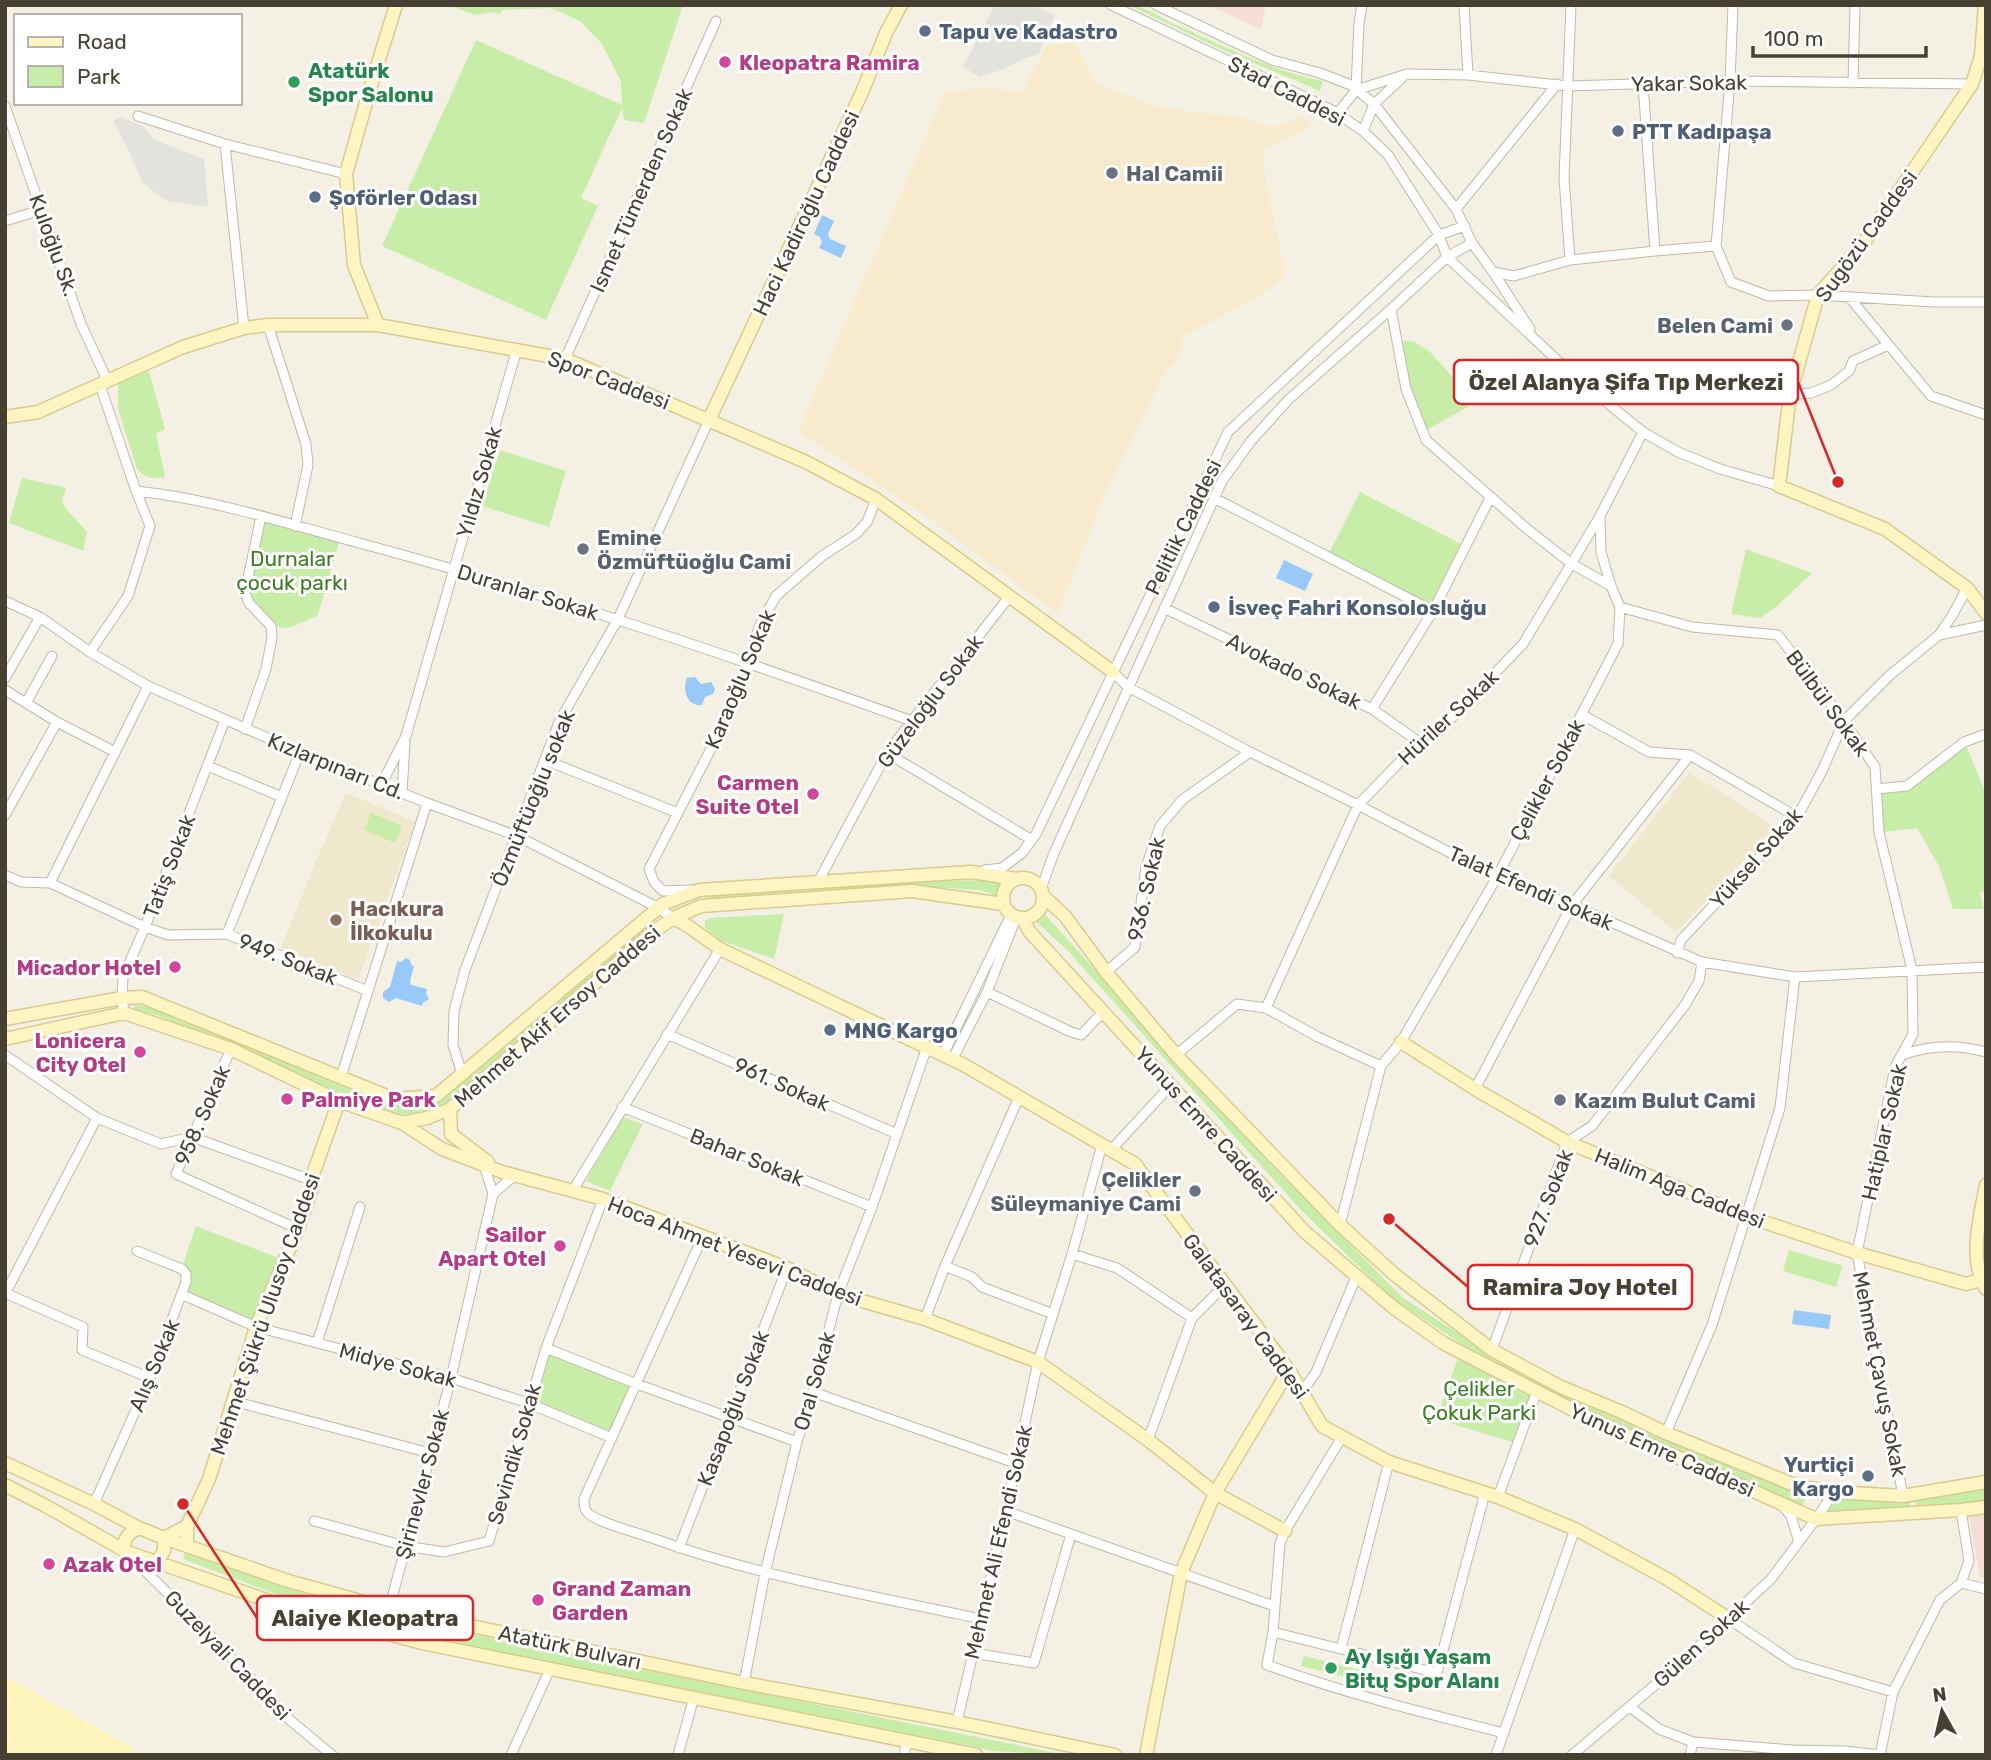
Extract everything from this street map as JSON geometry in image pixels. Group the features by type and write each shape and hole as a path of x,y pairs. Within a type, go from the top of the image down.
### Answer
{"street":[{"path":"378,326 354,265 346,174 396,5"},
{"name":"Haci Kadiroğlu Caddesi","path":"709,420 901,5"},
{"name":"Stad Caddesi","path":"1111,5 1266,78 1337,114 1363,131 1388,155 1439,235 1447,257 1573,374 1643,432 1678,452 1720,469 1779,486"},
{"name":"Stad Caddesi","path":"1156,5 1272,60 1321,73 1351,85 1374,104 1456,209 1472,243 1539,342"},
{"path":"1337,114 1356,90 1362,5"},
{"path":"1464,5 1468,75"},
{"path":"1570,260 1564,178 1571,5"},
{"path":"1734,5 1716,247 1731,282 1769,296 1818,295 1934,302 1986,302"},
{"path":"1853,83 1855,5"},
{"name":"Sugözü Caddesi","path":"1779,486 1790,394 1818,295 1863,244 1972,84 1981,56 1985,5"},
{"name":"Ismet Tümerden Sokak","path":"565,359 716,21"},
{"path":"1363,131 1374,104 1407,74"},
{"name":"Yakar Sokak","path":"1356,90 1407,74 1468,75 1568,86 1730,81 1972,84"},
{"path":"1456,209 1557,84"},
{"path":"1643,84 1655,251"},
{"path":"1972,84 1986,84"},
{"name":"Kuloğlu Sk.","path":"5,106 104,383 136,491 150,526 128,596 90,652"},
{"path":"138,116 225,145 346,174"},
{"path":"225,145 244,328"},
{"path":"5,221 41,210"},
{"name":"Pelitlik Caddesi","path":"971,872 1002,868 1022,853 1032,840 1228,432 1439,235 1465,226"},
{"name":"Pelitlik Caddesi","path":"1042,893 1054,853 1223,481 1251,441 1289,400 1447,257 1472,243"},
{"path":"1493,272 1514,276 1570,260 1716,247"},
{"path":"1849,297 1931,396 1986,415"},
{"path":"1391,309 1406,389 1426,440 1490,498 1572,564 1611,586"},
{"path":"268,325 306,444 307,465 295,526"},
{"name":"Spor Caddesi","path":"5,417 38,412 183,346 244,328 268,325 378,326 565,359 806,462 876,499 1113,672"},
{"path":"1790,394 1811,393 1830,385 1849,371 1853,362 1888,345"},
{"name":"Yıldız Sokak","path":"406,736 517,349"},
{"name":"Özmüftüoğlu sokak","path":"462,1074 453,1045 454,1011 465,970 559,722 618,619 709,420"},
{"name":"Hüriler Sokak","path":"1266,1008 1358,805 1419,742 1440,730 1523,645 1600,516 1643,432"},
{"path":"1779,486 1885,529 1967,588 1986,613"},
{"name":"Duranlar Sokak","path":"136,491 176,495 454,569 618,619 912,721"},
{"path":"1214,498 1433,611"},
{"path":"1372,709 1433,611 1490,498"},
{"name":"Karaoğlu Sokak","path":"699,890 663,891 653,882 649,869 732,708 759,627 776,596 822,556 856,534 867,522 876,499"},
{"path":"245,729 266,669 272,637 271,626 249,603 245,593 261,516"},
{"name":"Çelikler Sokak","path":"1340,1225 1381,1066 1401,1042 1497,877 1618,645 1620,607 1601,552 1600,516"},
{"name":"Yüksel Sokak","path":"1677,953 1681,940 1797,817 1822,771 1844,721 1890,675 1939,635 1967,588"},
{"name":"Güzeloğlu Sokak","path":"818,883 887,753 1009,597"},
{"name":"Kızlarpınarı Cd.","path":"5,601 40,617 90,652 148,685 300,752 517,836 659,908 673,918"},
{"name":"Bülbül Sokak","path":"1620,607 1692,627 1778,635 1844,721 1875,767 1879,832 1912,971"},
{"name":"Avokado Sokak","path":"1164,608 1372,709 1419,742"},
{"path":"5,678 40,617"},
{"name":"Yüksel Sokak","path":"1939,635 1986,625"},
{"path":"26,703 52,656"},
{"name":"Talat Efendi Sokak","path":"1113,672 1128,687 1497,877 1572,905 1702,962 1795,977 1986,967"},
{"path":"50,883 148,685"},
{"path":"5,690 57,722 116,752"},
{"path":"1581,714 1648,752 1690,755 1797,817"},
{"name":"Tatiş Sokak","path":"124,1013 121,998 123,977 225,720"},
{"path":"5,815 57,722"},
{"path":"1876,789 1907,786 1964,742 1986,734"},
{"path":"381,785 406,736"},
{"path":"402,793 406,736"},
{"path":"227,934 300,752"},
{"name":"936. Sokak","path":"1106,972 1135,947 1146,867 1160,826 1182,800 1250,752"},
{"path":"887,753 1032,840"},
{"path":"1475,1089 1572,905 1690,755"},
{"path":"545,760 678,813"},
{"path":"208,766 282,797"},
{"path":"341,1077 427,803"},
{"path":"971,872 1034,881 1042,893 1043,903 1036,914 1013,914"},
{"name":"Mehmet Akif Ersoy Caddesi","path":"5,1019 121,998 142,997 394,1099 436,1097 663,904 699,890 971,872"},
{"name":"949. Sokak","path":"5,875 21,882 50,883 168,935 227,934 368,991"},
{"path":"947,1057 987,992 1013,914 1003,892 1006,886 1017,879"},
{"name":"Mehmet Akif Ersoy Caddesi","path":"402,1123 427,1118 450,1109 652,933 673,918 701,906 912,891 1013,914"},
{"name":"Yunus Emre Caddesi","path":"1042,893 1065,916 1106,972 1176,1055 1340,1225 1395,1275 1492,1350 1561,1387 1797,1486 1834,1492 1903,1496 1986,1482"},
{"path":"947,1057 1013,914"},
{"name":"Yunus Emre Caddesi","path":"1013,914 1305,1232 1394,1307 1443,1343 1585,1416 1816,1519 1986,1507"},
{"name":"Galatasaray Caddesi","path":"673,918 720,948 947,1057 1135,1164 1289,1370 1322,1426 1389,1462 1498,1497 1575,1529 1670,1580 1729,1619"},
{"path":"573,1190 720,948"},
{"name":"927. Sokak","path":"1492,1350 1567,1142 1592,1126 1685,1005 1699,981 1702,962"},
{"name":"Hatiplar Sokak","path":"1857,1253 1895,1067 1913,1034 1912,971"},
{"path":"1666,1433 1712,1325 1780,1108 1795,977"},
{"path":"987,992 1071,1032 1081,1034 1103,1012"},
{"path":"1176,1055 1237,1004 1266,1008 1318,1037 1381,1066"},
{"path":"5,1039 124,1013 232,1049 339,1101 402,1123"},
{"name":"961. Sokak","path":"667,1034 897,1134"},
{"name":"Halim Aga Caddesi","path":"1401,1042 1567,1142 1746,1216 1857,1253 1966,1283 1983,1284"},
{"path":"1902,1055 1918,1049 1940,1046 1986,1052"},
{"name":"Oral Sokak","path":"744,1683 765,1573 797,1442 838,1294 872,1207 927,1047"},
{"name":"958. Sokak","path":"232,1049 176,1174 298,1230"},
{"path":"5,1055 97,1118 161,1144 192,1137 311,1180"},
{"path":"1106,1147 1171,1086"},
{"path":"925,1319 945,1266 1019,1097"},
{"name":"Mehmet Şükrü Ulusoy Caddesi","path":"187,1546 187,1526 209,1479 256,1327 298,1230 312,1188 311,1180 339,1101"},
{"name":"Bahar Sokak","path":"622,1107 872,1207"},
{"name":"Hoca Ahmet Yesevi Caddesi","path":"450,1109 451,1134 509,1174"},
{"path":"97,1118 5,1294 83,1328 82,1350 150,1378"},
{"name":"Hoca Ahmet Yesevi Caddesi","path":"402,1123 442,1149 484,1166 603,1199 788,1268 838,1294 925,1319 1038,1362 1148,1440 1215,1493 1285,1531"},
{"name":"Mehmet Ali Efendi Sokak","path":"957,1722 1038,1362 1106,1147"},
{"path":"484,1166 493,1194"},
{"path":"493,1194 509,1174"},
{"path":"1983,1284 1978,1262 1978,1230 1986,1185"},
{"name":"Şirinevler Sokak","path":"389,1609 451,1378 493,1194"},
{"name":"Sevindik Sokak","path":"314,1521 405,1546 444,1552 489,1541 546,1348 603,1199"},
{"path":"317,1343 360,1207"},
{"path":"704,1236 584,1499 588,1513 679,1548 765,1573 981,1619"},
{"name":"Alış Sokak","path":"94,1504 150,1378 183,1295 187,1276 183,1270 137,1251"},
{"name":"Mehmet Çavuş Sokak","path":"1857,1253 1903,1496"},
{"path":"1072,1254 1117,1268 1192,1318"},
{"path":"945,1266 972,1277 982,1287 1053,1314"},
{"name":"Kasapoğlu Sokak","path":"679,1548 788,1268"},
{"path":"1302,1392 1316,1372 1357,1275"},
{"path":"1148,1440 1192,1318 1225,1285"},
{"name":"Midye Sokak","path":"183,1295 256,1327 451,1378 528,1404 612,1438"},
{"path":"546,1348 797,1442"},
{"path":"1146,1755 1181,1573 1215,1493 1289,1370"},
{"path":"1498,1497 1537,1391"},
{"path":"813,1392 1015,1463"},
{"path":"233,1401 430,1453"},
{"path":"1342,1437 1280,1543 1273,1632 1267,1665 1390,1704 1504,1733"},
{"path":"1341,1649 1389,1462"},
{"name":"Atatürk Bulvarı","path":"5,1463 164,1538 285,1580 389,1609 744,1683 957,1722 1115,1755"},
{"name":"Atatürk Bulvarı","path":"5,1485 127,1552 281,1605 422,1643 976,1755"},
{"name":"Gülen Sokak","path":"1572,1755 1630,1707 1771,1579 1834,1492"},
{"path":"1273,1632 1437,1673 1485,1493"},
{"path":"1781,1504 1791,1516 1799,1542"},
{"path":"1630,1707 1659,1729 1693,1742 1880,1755 1893,1692 1940,1600 1961,1583 1969,1561 1961,1510"},
{"path":"1006,1511 1274,1606"},
{"path":"157,1562 164,1551 164,1538 187,1526"},
{"path":"127,1552 124,1548 125,1538 139,1528"},
{"path":"1496,1755 1575,1529"},
{"path":"973,1653 1034,1663 1071,1534"},
{"name":"Guzelyali Caddesi","path":"127,1552 291,1721 332,1755"},
{"path":"1961,1583 1986,1589"},
{"path":"1729,1619 1794,1663 1893,1692"},
{"path":"511,1755 550,1670"},
{"path":"678,1755 694,1697"},
{"path":"904,1755 907,1740"},
{"path":"1690,1755 1693,1742"}],"shaded area":[{"path":"995,5 1033,5 1055,15 1039,54 980,77 963,67"},
{"path":"1207,5 1266,5 1261,29"},
{"path":"1075,43 1097,84 1160,108 1244,118 1272,128 1304,116 1311,127 1262,149 1266,182 1286,276 1258,297 1183,337 1179,357 1163,376 1106,491 1058,614 913,507 798,432 944,93 985,87 1022,93 1047,45"},
{"path":"121,117 143,126 155,140 204,159 208,207 166,201 142,182 113,121"},
{"path":"1689,772 1775,827 1676,932 1609,876"},
{"path":"346,793 415,822 358,980 281,947"},
{"path":"1986,1513 1986,1578 1980,1577 1969,1516"}],"green space":[{"path":"448,5 683,5 644,123 624,120 622,108 581,198 598,206 546,320 382,246 476,40 622,105 621,82 602,44 580,21 551,8 502,10 500,14 492,12 475,15"},
{"path":"1129,5 1146,9 1266,64 1323,81 1320,91 1216,47"},
{"path":"1400,340 1415,342 1430,352 1471,397 1473,404 1425,431 1408,388"},
{"path":"149,371 165,429 156,434 165,477 156,478 150,478 137,469 118,409 118,383"},
{"path":"500,450 566,471 549,527 482,506"},
{"path":"22,478 66,488 63,505 87,532 83,551 9,523"},
{"path":"1360,492 1463,545 1432,606 1329,553"},
{"name":"Durnalar çocuk parkı","path":"263,521 339,542 318,615 287,628 281,628 269,621 258,610 248,592"},
{"path":"1746,549 1812,573 1776,607 1760,618 1731,614"},
{"path":"1966,745 1986,794 1986,892 1980,893 1984,909 1953,909 1939,866 1917,828 1882,832 1880,793 1910,790"},
{"path":"371,813 402,826 395,843 364,830"},
{"path":"931,880 1003,881 1001,897 980,890 932,887 707,900 707,895"},
{"path":"1041,910 1271,1165 1402,1297 1499,1360 1569,1395 1702,1455 1808,1494 1801,1507 1579,1407 1459,1342 1391,1298 1302,1211 1067,950 1033,919"},
{"path":"784,914 774,959 719,940 705,928 705,921 710,918"},
{"path":"653,920 656,925 448,1104 419,1113 389,1113 157,1015 135,1011 134,1005 154,1007 386,1105 418,1106 437,1100"},
{"path":"623,1117 643,1124 610,1191 586,1181"},
{"path":"196,1226 281,1259 254,1322 184,1294 182,1267"},
{"path":"1789,1250 1843,1266 1836,1287 1783,1271"},
{"path":"548,1352 633,1386 611,1434 532,1402"},
{"name":"Çelikler Çokuk Parki","path":"1459,1355 1533,1393 1515,1443 1436,1419"},
{"path":"1986,1489 1986,1500 1916,1509 1915,1498"},
{"path":"1836,1495 1910,1499 1910,1510 1823,1515"},
{"path":"185,1552 341,1606 1066,1755 993,1751 405,1634 297,1602 183,1559"},
{"name":"Ay Işığı Yaşam Bitų Spor Alanı","path":"1304,1656 1360,1670 1358,1680 1301,1666"}],"sand":[{"path":"5,1679 10,1679 141,1755 5,1755"}],"water":[{"path":"822,215 834,221 828,234 830,239 846,246 841,258 819,248 822,242 820,237 814,234"},
{"path":"1284,560 1313,574 1305,591 1276,578"},
{"path":"695,677 701,684 711,682 715,689 713,694 705,697 702,705 693,703 687,697 687,678"},
{"path":"406,958 414,966 411,985 427,989 429,999 422,1006 396,998 389,1002 383,998 383,992 390,987 397,961 401,962"},
{"path":"1794,1310 1831,1315 1829,1329 1792,1324"}],"place":[{"name":"Tapu ve Kadastro","path":"925,31"},
{"name":"Kleopatra Ramira","path":"725,62"},
{"name":"Atatürk Spor Salonu","path":"294,82"},
{"name":"PTT Kadıpaşa","path":"1618,131"},
{"name":"Hal Camii","path":"1112,173"},
{"name":"Şoförler Odası","path":"315,197"},
{"name":"Belen Cami","path":"1787,325"},
{"name":"Özel Alanya Şifa Tıp Merkezi","path":"1838,482"},
{"name":"Emine Özmüftüoğlu Cami","path":"583,549"},
{"name":"İsveç Fahri Konsolosluğu","path":"1214,607"},
{"name":"Carmen Suite Otel","path":"813,794"},
{"name":"Hacıkura İlkokulu","path":"336,920"},
{"name":"Micador Hotel","path":"175,967"},
{"name":"MNG Kargo","path":"830,1030"},
{"name":"Lonicera City Otel","path":"140,1052"},
{"name":"Palmiye Park","path":"287,1099"},
{"name":"Kazım Bulut Cami","path":"1560,1100"},
{"name":"Çelikler Süleymaniye Cami","path":"1195,1191"},
{"name":"Ramira Joy Hotel","path":"1389,1219"},
{"name":"Sailor Apart Otel","path":"560,1246"},
{"name":"Yurtiçi Kargo","path":"1868,1476"},
{"name":"Alaiye Kleopatra","path":"183,1504"},
{"name":"Azak Otel","path":"49,1564"},
{"name":"Grand Zaman Garden","path":"538,1600"},
{"name":"Ay Işığı Yaşam Bitų Spor Alanı","path":"1331,1668"}]}
